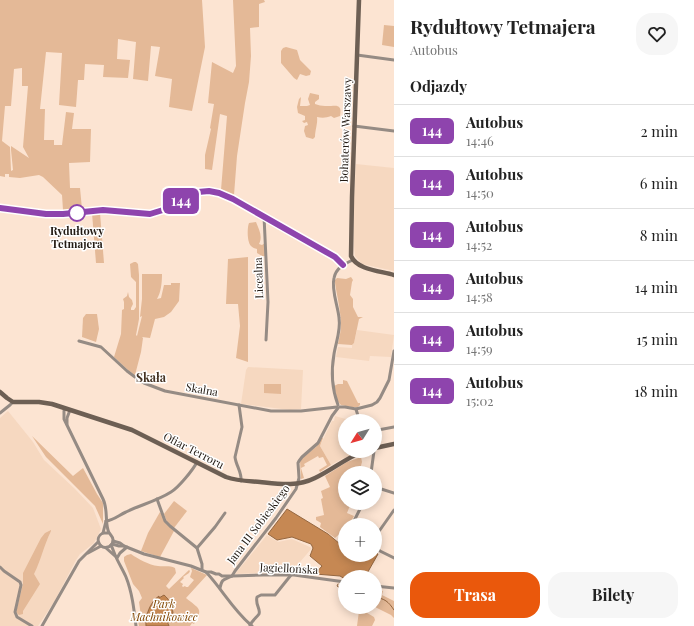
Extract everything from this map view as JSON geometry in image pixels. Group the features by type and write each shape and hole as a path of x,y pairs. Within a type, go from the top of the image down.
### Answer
{"street":[{"name":"Bohaterów Warszawy","path":"353,260 351,256 351,247 359,0"},
{"path":"357,55 394,60"},
{"path":"354,126 394,131"},
{"path":"0,208 46,214 103,210 150,214 163,210 198,192 209,191 219,193 233,199 264,216 335,257 343,265"},
{"name":"Licealna","path":"264,216 268,302 266,340"},
{"path":"298,483 299,461 318,443 338,407 334,393 332,367 340,322 334,286 335,275 343,265 353,260 360,266 394,275"},
{"name":"Skalna","path":"79,341 101,347 127,371 144,382 165,391 271,411 286,412 338,407 356,409"},
{"path":"357,414 356,409 372,404 378,400 389,380 394,351"},
{"path":"0,392 13,402 0,413"},
{"name":"Ofiar Terroru","path":"13,402 44,403 67,408 132,430 226,477 240,481 276,484 298,483 314,478 350,458"},
{"path":"239,405 242,427 235,458 241,474 240,481"},
{"path":"42,626 79,561 98,542 99,537 103,533 106,521 105,503 64,417 67,408"},
{"path":"382,429 394,427"},
{"path":"382,447 394,444"},
{"path":"106,521 114,520 125,512 172,492 197,462"},
{"name":"Jana III Sobieskiego","path":"232,576 294,492 298,483"},
{"path":"382,488 393,492 394,487"},
{"path":"157,499 165,521 197,548 202,569"},
{"path":"382,527 394,510"},
{"path":"197,548 225,513"},
{"path":"106,521 109,533 112,536 112,543 116,557 126,576 130,588 136,626"},
{"path":"103,533 109,533"},
{"path":"98,542 116,557"},
{"path":"112,543 144,554 202,569 213,578 214,581 220,582 232,576"},
{"path":"106,548 112,543"},
{"path":"87,554 101,546"},
{"path":"116,557 125,547"},
{"path":"382,552 394,558"},
{"path":"0,567 20,582 21,586 15,615 32,626"},
{"path":"206,572 222,576 220,582 221,591 251,625 259,614 256,603 257,597 261,595 275,595 291,575"},
{"path":"213,578 216,574"},
{"name":"Jagiellońska","path":"222,576 291,575 338,581"},
{"path":"382,587 394,588"}],"shaded area":[{"path":"356,164 394,168 394,271 362,264 355,256 354,197"},
{"path":"357,330 394,335 391,357 370,356 369,361 336,357 338,347 352,348"},
{"path":"248,367 303,370 301,409 290,410 241,404 246,370"},
{"path":"8,411 33,442 44,460 93,508 101,529 94,543 80,554 76,560 54,602 38,626 0,626 0,418"},
{"path":"335,416 338,417 338,458 343,458 331,465 320,446 332,421 334,421"},
{"path":"287,509 328,534 338,542 338,562 373,562 369,570 338,570 338,576 315,574 322,566 310,556 313,548 311,544 292,537 277,540 268,534"},
{"path":"267,535 278,542 292,539 312,548 294,572 235,574 245,562"},
{"path":"164,595 170,603 173,613 168,618 169,626 146,626 147,614 151,605 159,596 159,598"}],"green space":[{"path":"0,0 202,0 205,47 192,111 169,107 172,79 155,76 160,47 151,46 148,81 133,79 136,42 118,39 117,59 130,60 128,78 103,77 104,65 85,64 84,80 78,80 76,107 59,105 62,53 46,52 40,109 45,109 44,140 54,140 54,145 62,145 66,112 74,113 72,129 91,129 90,162 69,163 70,188 80,188 82,209 63,210 62,195 39,175 20,178 9,177 9,174 5,174 5,177 0,176","holes":["22,68 22,86 28,86 23,147 29,158 11,146 13,170 11,171 10,147 2,141 5,106 11,106 14,69"]},
{"path":"233,0 264,0 265,2 259,4 259,27 250,28 251,56 249,82 237,156 234,195 221,190 227,116 220,114 212,170 205,169 205,155 211,129 214,104 208,103 212,62 233,73 236,66"},
{"path":"384,25 394,26 394,47 382,45"},
{"path":"286,47 297,50 300,60 311,71 310,75 306,76 300,74 297,80 281,63 281,51"},
{"path":"310,93 319,95 319,99 315,102 315,104 337,106 341,111 340,116 334,118 331,116 324,118 317,117 315,137 313,139 306,137 304,131 305,126 308,125 307,122 304,123 302,121 305,120 305,116 298,113 297,107 301,97 300,106 310,105 308,99"},
{"path":"92,213 100,213 104,263 96,263"},
{"path":"256,222 261,236 259,244 262,245 265,243 266,256 262,256 257,253 257,249 252,247 248,238 249,223"},
{"path":"248,257 248,362 236,358 240,326 238,304 226,304 228,259"},
{"path":"134,262 138,264 139,275 139,319 137,336 142,316 140,317 142,274 162,274 161,287 157,299 161,298 164,285 180,283 179,301 171,312 164,317 155,319 150,338 142,337 141,352 135,375 114,357 121,334 122,310 124,309 123,299 127,296 128,292 133,304 131,310 134,310 136,307 136,282 131,277 130,264"},
{"path":"351,277 353,280 350,295 353,299 353,307 358,317 363,317 359,319 354,343 352,345 338,344 341,330 341,320 335,280 337,278 346,279"},
{"path":"86,314 97,314 99,329 96,342 82,337 83,318"},
{"path":"343,380 347,381 358,403 360,403 358,407 341,405 337,400 334,386 343,384"},
{"path":"264,384 281,384 281,394 264,393"},
{"path":"32,436 73,476 83,468 103,503 103,524 95,506 46,457"},
{"path":"322,438 320,446 331,465 320,472 319,470 327,465 323,457 319,458 318,456 304,464 305,466 301,468 304,478 301,479 300,461 316,447"},
{"path":"361,458 362,462 361,466 341,466 347,462"},
{"path":"338,468 338,510 348,510 347,513 354,516 353,518 338,518 338,535 335,538 320,527 321,523 316,520 316,517 324,515 321,491 330,487 325,476"},
{"path":"174,501 187,511 174,528 167,522 164,514"},
{"path":"160,512 174,531 160,557 141,551 148,533"},
{"path":"51,530 34,574 40,584 23,611 23,614 19,615 16,612 23,584 23,573 41,538 45,533"},
{"name":"Park Machnikowiec","path":"131,554 140,560 151,564 175,568 176,573 166,586 169,589 189,570 189,573 183,577 184,578 180,582 183,584 183,587 188,587 194,580 190,577 192,571 191,568 207,575 186,598 199,609 199,615 194,624 192,623 190,626 139,626 138,621 141,616 139,602 142,598 139,591 133,584 124,561 124,557"},
{"path":"382,595 394,601 394,618 382,610"},
{"path":"359,614 369,614 374,617 375,620 372,626 357,626"}],"waterway":[{"path":"382,599 390,604 394,610"}],"bus line":[{"name":"144","path":"0,208 46,214 103,210 150,214 163,210 198,192 209,191 219,193 245,205 335,257 343,265"}],"place":[{"name":"Rydułtowy Tetmajera","path":"77,213"}],"district":[{"name":"Skała","path":"151,377"}]}
